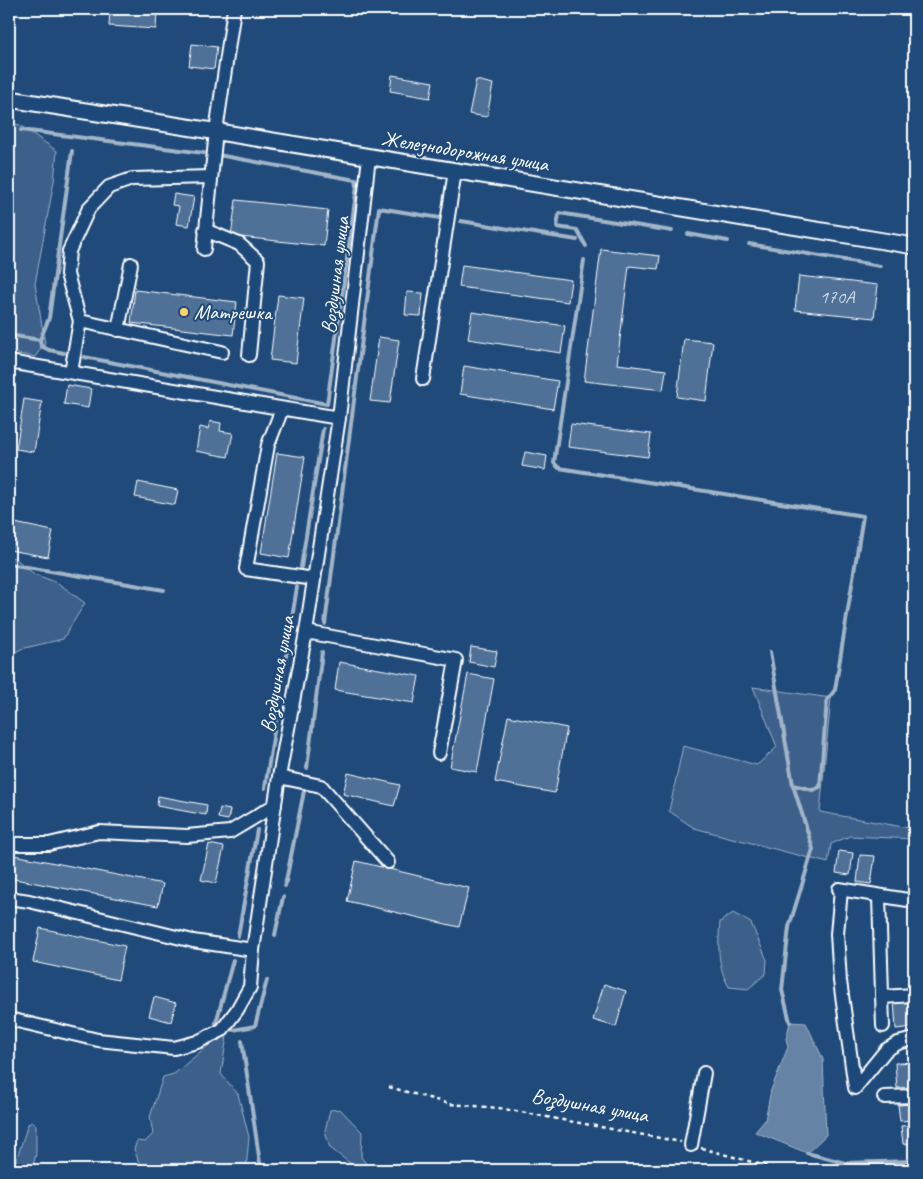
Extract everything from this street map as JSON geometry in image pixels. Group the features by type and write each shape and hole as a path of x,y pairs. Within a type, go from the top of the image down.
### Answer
{"main road":[{"name":"Железнодорожная улица","path":"9,99 216,131 914,246"}],"street":[{"path":"204,249 216,131 234,9"},
{"name":"Воздушная улица","path":"9,1019 98,1040 174,1048 197,1042 222,1030 237,1010 250,987 253,950 279,777 306,632 339,418 369,157"},
{"path":"422,379 455,171"},
{"path":"71,372 80,321 67,274 69,251 89,208 109,187 132,180 211,177"},
{"path":"205,230 239,244 258,261 249,355"},
{"path":"118,330 131,264"},
{"path":"80,321 222,352"},
{"path":"9,362 339,418"},
{"path":"282,408 268,445 246,569 314,579"},
{"path":"306,632 456,660 438,753"},
{"path":"279,777 321,786 388,862"},
{"path":"9,844 49,844 99,832 187,836 230,832 275,805"},
{"path":"914,901 840,889 837,934 840,981 855,1088 886,1050 898,1043 914,1039"},
{"path":"879,896 883,1026"},
{"path":"9,898 29,901 193,941 253,950"},
{"path":"882,997 914,995"},
{"path":"691,1145 704,1073"},
{"path":"884,1098 914,1096"}],"path":[{"name":"Воздушная улица","path":"389,1087 450,1104 499,1108 673,1140 781,1170"}],"shaded area":[{"path":"9,123 20,125 57,151 54,181 35,284 45,343 35,357 9,352"},
{"path":"9,557 15,558 34,574 58,583 85,603 63,639 21,649 9,656"},
{"path":"753,687 831,698 820,812 914,829 914,839 850,836 831,844 828,863 694,828 669,811 683,746 757,765 777,747"},
{"path":"733,913 751,923 767,960 766,974 748,989 729,987 720,963 720,922"},
{"path":"790,1022 806,1023 823,1059 826,1135 807,1153 755,1132 765,1120 771,1090 788,1047 786,1039"},
{"path":"227,1036 221,1074 238,1094 249,1137 246,1170 146,1170 141,1168 134,1149 137,1141 145,1142 153,1134 150,1117 163,1077 174,1074 206,1047"},
{"path":"340,1109 362,1132 361,1157 371,1170 359,1170 330,1148 325,1131 330,1110"},
{"path":"32,1122 36,1125 36,1154 32,1170 13,1170 28,1124"}],"building":[{"path":"110,9 157,9 156,29 109,26"},
{"path":"192,44 217,47 214,69 189,66"},
{"path":"392,75 433,82 430,98 390,91"},
{"path":"476,80 493,84 487,117 469,114"},
{"path":"174,194 194,197 189,226 176,224 179,206 172,205"},
{"path":"236,200 328,210 324,246 231,236"},
{"path":"601,249 660,256 658,269 629,266 617,364 666,370 663,390 584,381"},
{"path":"462,265 571,280 568,302 459,287"},
{"path":"799,276 878,285 874,318 795,310"},
{"name":"Матрешка","path":"135,290 237,302 233,335 131,323"},
{"path":"407,292 423,293 421,316 405,315"},
{"path":"278,295 304,298 296,363 270,360"},
{"path":"472,312 565,326 561,353 468,339"},
{"path":"379,337 399,340 390,403 370,401"},
{"path":"684,339 713,342 706,401 677,397"},
{"path":"464,366 558,381 553,409 460,394"},
{"path":"67,385 91,389 88,408 64,404"},
{"path":"24,399 42,402 34,452 16,449"},
{"path":"210,421 221,423 220,431 233,433 228,457 196,451 200,427 208,429"},
{"path":"571,424 651,434 648,457 568,447"},
{"path":"525,452 547,456 545,470 522,466"},
{"path":"277,453 305,457 289,558 261,553"},
{"path":"138,482 178,490 175,505 135,497"},
{"path":"10,522 53,531 48,557 9,550"},
{"path":"471,647 497,651 494,667 469,662"},
{"path":"339,662 419,676 414,703 335,690"},
{"path":"468,674 494,679 477,772 450,767"},
{"path":"508,716 567,728 555,793 495,782"},
{"path":"348,773 400,785 394,806 343,794"},
{"path":"158,796 207,805 206,815 157,806"},
{"path":"220,808 230,810 228,820 218,818"},
{"path":"209,844 224,847 216,883 201,880"},
{"path":"839,851 853,853 850,875 836,873"},
{"path":"9,854 163,884 158,906 9,878"},
{"path":"860,855 875,856 871,884 857,882"},
{"path":"356,861 469,888 459,927 347,901"},
{"path":"40,928 125,946 118,980 33,962"},
{"path":"604,984 626,991 616,1027 593,1020"},
{"path":"154,997 176,1003 171,1022 149,1016"},
{"path":"914,999 914,1027 896,1029 894,1000"},
{"path":"914,1062 914,1087 897,1088 895,1063"},
{"path":"914,1104 914,1120 900,1121 898,1105"},
{"path":"914,1125 914,1143 903,1144 901,1126"}],"waterway":[{"path":"21,130 204,153"},
{"path":"64,353 41,346 40,340 49,318 72,151"},
{"path":"84,357 327,404 357,186 356,180 218,155"},
{"path":"325,624 379,208 440,218"},
{"path":"586,246 577,230 557,227 559,213 672,231"},
{"path":"461,221 577,240"},
{"path":"688,234 728,241"},
{"path":"749,244 880,266"},
{"path":"584,260 554,463 559,468 863,516 835,690 827,700 820,787 813,790 793,785"},
{"path":"9,335 40,340"},
{"path":"301,567 323,429"},
{"path":"9,564 164,590"},
{"path":"265,788 297,587"},
{"path":"307,768 322,652"},
{"path":"770,652 793,785 813,849 789,927 782,990 790,1022"},
{"path":"285,886 304,791"},
{"path":"238,936 257,830"},
{"path":"275,935 283,897"},
{"path":"216,1023 233,960"},
{"path":"233,1030 255,1026 267,980"},
{"path":"242,1041 261,1170"},
{"path":"807,1153 845,1163 914,1161"}],"place":[{"name":"Матрешка","path":"184,312"}]}
